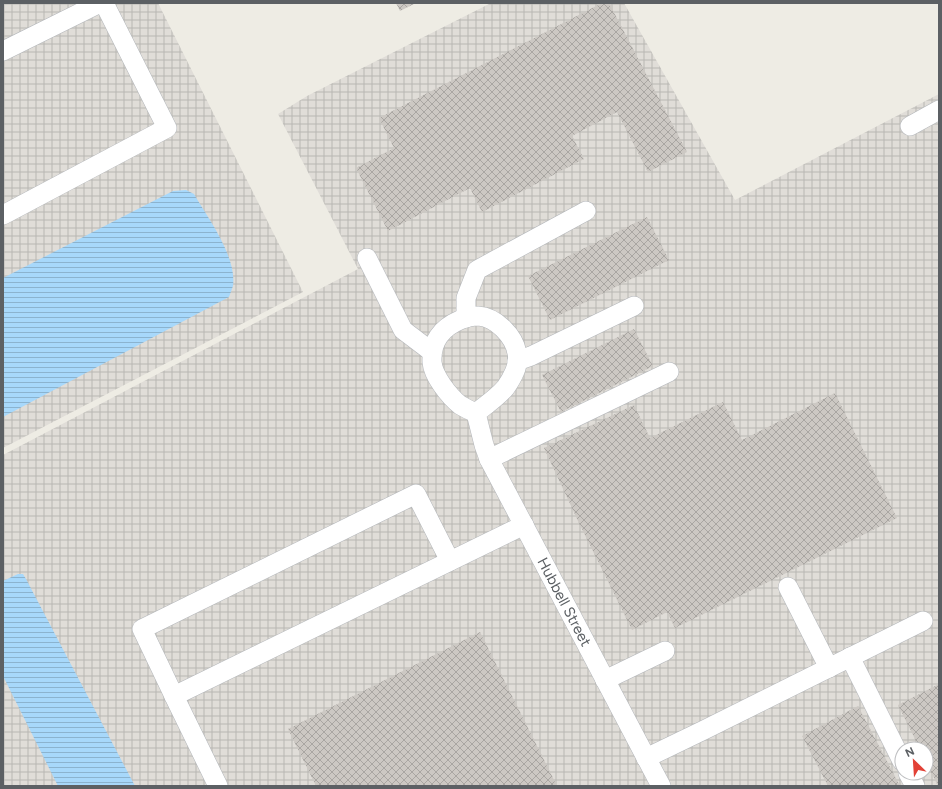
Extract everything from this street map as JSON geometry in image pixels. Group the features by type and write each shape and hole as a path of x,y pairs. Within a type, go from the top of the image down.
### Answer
{"street":[{"path":"3,51 100,3"},
{"path":"3,214 167,128 104,3"},
{"path":"910,126 939,110"},
{"path":"466,318 466,298 477,270 586,211"},
{"path":"367,258 403,330 432,352"},
{"path":"518,360 531,356 634,306"},
{"path":"477,316 488,318 497,323 506,331 513,342 518,360 515,372 506,387 494,399 476,413 460,405 445,390 432,365 432,352 436,340 442,331 452,324 466,318 477,316"},
{"path":"489,459 669,372"},
{"name":"Hubbell Street","path":"476,413 489,459 661,786"},
{"path":"218,786 142,628 416,494 450,561"},
{"path":"174,696 524,525"},
{"path":"788,587 829,668"},
{"path":"646,758 923,621"},
{"path":"605,680 665,651"},
{"path":"850,657 894,745"}],"shaded area":[{"path":"3,3 158,3 303,292 3,448"},
{"path":"491,3 624,3 735,200 939,94 939,786 3,786 3,455 358,269 278,114 307,96"}],"water":[{"path":"186,190 194,194 214,226 226,250 231,263 233,275 233,286 229,297 3,417 3,278 173,191"},
{"path":"18,574 23,574 26,579 135,786 58,786 3,676 3,581"}],"building":[{"path":"396,3 416,3 400,11"},
{"path":"602,3 609,3 687,152 648,172 617,112 572,136 584,159 482,212 470,188 388,231 356,168 394,148 379,118"},
{"path":"647,217 669,260 550,320 528,276"},
{"path":"634,329 653,366 561,412 542,375"},
{"path":"835,393 897,518 675,628 667,612 632,630 544,448 634,405 650,438 723,402 742,440"},
{"path":"480,632 557,786 316,786 288,729"},
{"path":"939,684 939,786 934,778 934,741 916,741 898,705"},
{"path":"858,706 894,775 894,781 897,781 900,786 828,786 802,736"}]}
